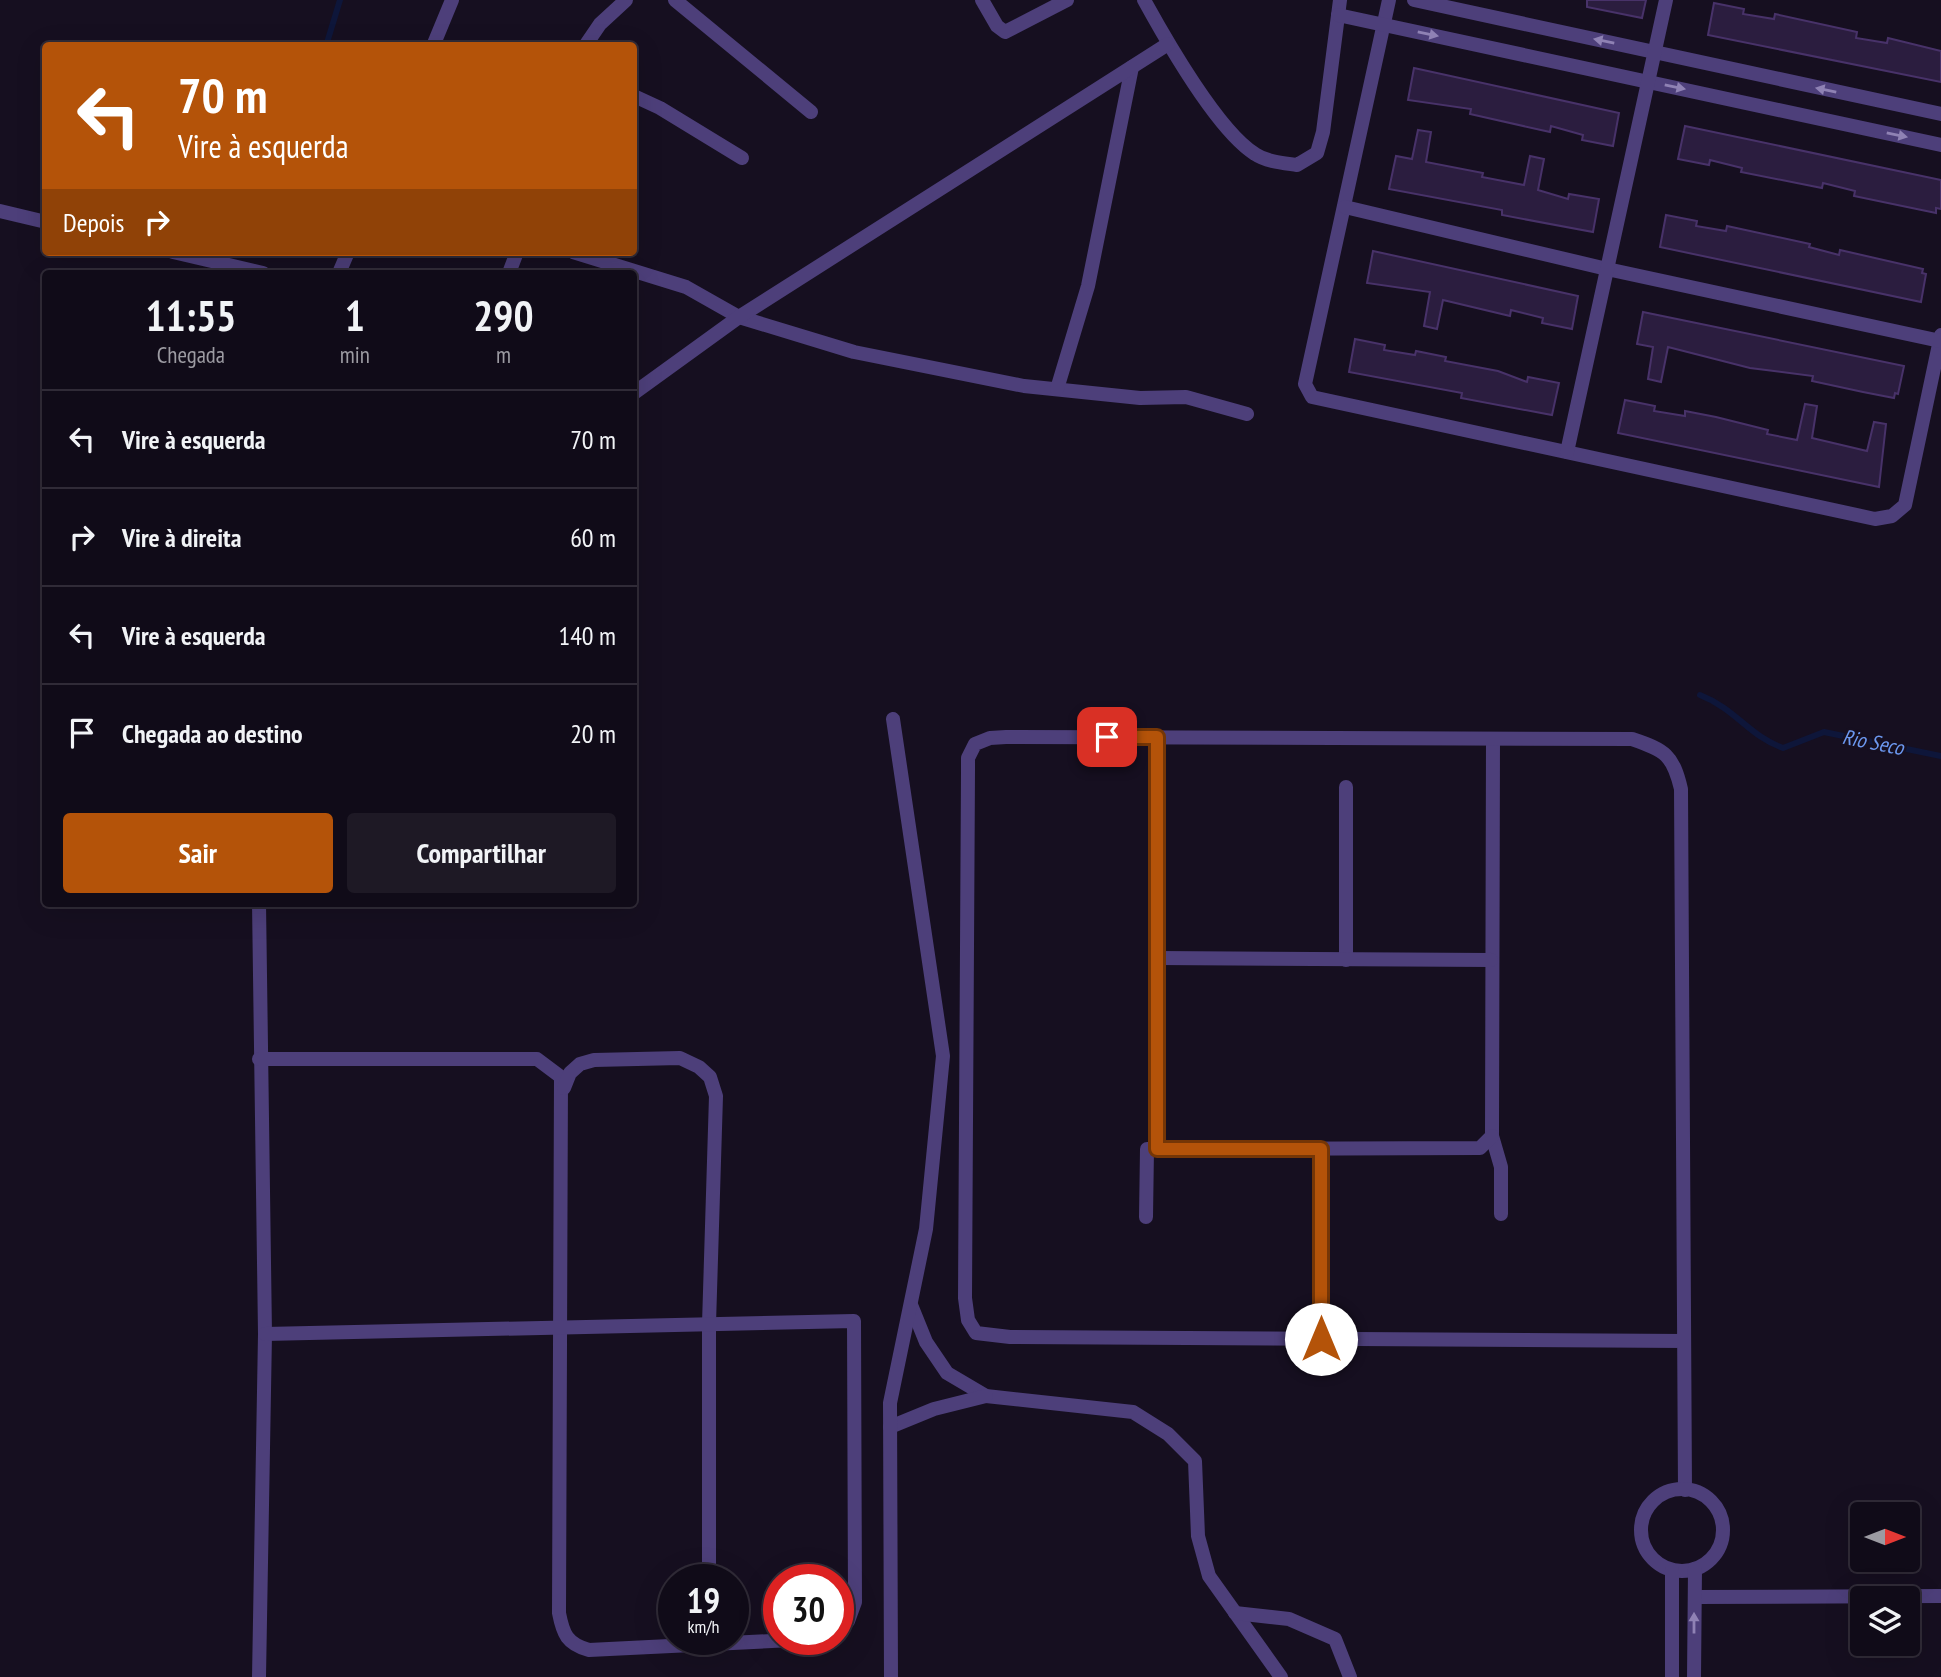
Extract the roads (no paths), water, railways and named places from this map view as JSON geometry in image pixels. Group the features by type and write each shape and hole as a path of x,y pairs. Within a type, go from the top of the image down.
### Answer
{"street":[{"path":"435,42 452,0"},
{"path":"588,42 600,24 626,0"},
{"path":"675,0 811,112"},
{"path":"982,0 997,26 1005,32 1067,0"},
{"path":"1144,0 1168,44 1241,144 1258,156 1297,165 1317,153 1320,143 1339,7 1383,25 1941,145"},
{"path":"1345,207 1607,269 1940,338 1905,505 1892,516 1875,519 1312,397 1305,384 1389,0"},
{"path":"1415,0 1941,114"},
{"path":"1567,452 1667,0"},
{"path":"637,391 739,317 1168,44"},
{"path":"1057,389 1088,286 1132,67"},
{"path":"637,97 660,108 742,158"},
{"path":"0,211 42,221"},
{"path":"190,256 250,270"},
{"path":"586,256 631,270"},
{"path":"637,272 686,287 739,317 854,352 1024,386 1140,398 1186,397 1208,400 1247,414"},
{"path":"891,1677 890,1403 926,1229 943,1056 893,719"},
{"path":"1157,737 1157,1149"},
{"path":"1684,1340 992,1336 976,1333 968,1320 965,1284 968,758 975,744 990,738 1493,738 1632,739 1660,748 1676,765 1681,789 1685,1490"},
{"path":"1493,738 1492,1136 1501,1167 1500,1214"},
{"path":"1346,787 1346,960"},
{"path":"258,907 265,1334 259,1677"},
{"path":"1158,958 1491,960"},
{"path":"564,1089 570,1073 580,1064 594,1059 680,1058 699,1067 710,1077 716,1096 709,1324 709,1564"},
{"path":"259,1059 537,1059 561,1077 564,1089 559,1613 564,1635 575,1647 589,1650 658,1645"},
{"path":"1146,1217 1147,1149 1480,1148 1492,1136"},
{"path":"1321,1149 1321,1339"},
{"path":"911,1304 926,1342 947,1373 986,1395"},
{"path":"265,1334 854,1321 854,1605"},
{"path":"890,1427 934,1409 986,1395 1133,1412 1168,1434 1195,1461 1198,1536 1209,1576 1281,1677"},
{"path":"1685,1490 1708,1499 1721,1519 1723,1532 1714,1555 1695,1569 1672,1570 1653,1559 1643,1541 1641,1529 1648,1508 1664,1494 1685,1490"},
{"path":"1694,1677 1695,1569"},
{"path":"1672,1570 1672,1677"},
{"path":"1695,1597 1941,1596"},
{"path":"1235,1613 1289,1619 1335,1639 1350,1677"}],"waterway":[{"path":"327,42 340,0"},
{"name":"Rio Seco","path":"1700,695 1713,701 1761,737 1783,748 1824,732 1941,756"}]}
